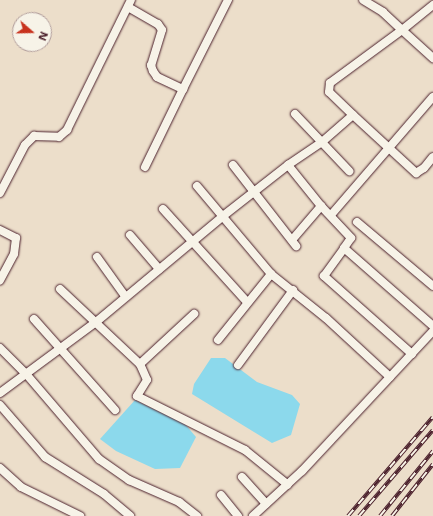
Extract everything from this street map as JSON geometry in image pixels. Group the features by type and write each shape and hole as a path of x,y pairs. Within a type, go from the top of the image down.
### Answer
{"street":[{"path":"145,167 228,0"},
{"path":"363,0 383,12 433,58"},
{"path":"0,193 25,145 34,136 59,137 67,130 130,3 158,24 162,30 151,65 153,71 157,77 183,88"},
{"path":"433,5 399,28 330,82 329,92 388,149 416,173 424,168 433,157"},
{"path":"331,215 433,97"},
{"path":"295,114 349,171"},
{"path":"0,393 27,375 96,322 223,216 288,165 322,142 353,115"},
{"path":"233,165 255,191 294,243 321,206"},
{"path":"288,165 321,206 351,238 324,276 412,354"},
{"path":"197,186 271,274 293,290 362,349 390,377"},
{"path":"163,209 246,302"},
{"path":"357,222 433,286"},
{"path":"0,230 16,238 14,254 0,280"},
{"path":"130,235 159,269"},
{"path":"344,248 433,326"},
{"path":"97,257 126,296"},
{"path":"218,340 246,302 271,274"},
{"path":"60,289 140,364 147,380 137,396 245,450 288,485"},
{"path":"238,365 293,290"},
{"path":"140,364 194,314"},
{"path":"34,320 59,350 115,410"},
{"path":"253,516 288,485 433,331"},
{"path":"0,348 27,375 99,459 129,480 179,502 197,516"},
{"path":"0,405 45,457 104,494 130,516"},
{"path":"0,468 21,487 80,516"},
{"path":"242,477 266,504"},
{"path":"220,495 238,516"}],"water":[{"path":"211,358 225,358 257,382 292,395 300,404 291,435 272,443 192,394 194,384"},
{"path":"135,400 185,424 196,437 180,468 155,469 116,451 100,439"}],"railway":[{"path":"348,516 433,417"},
{"path":"359,516 433,430"},
{"path":"380,516 433,451"},
{"path":"392,516 433,464"}]}
